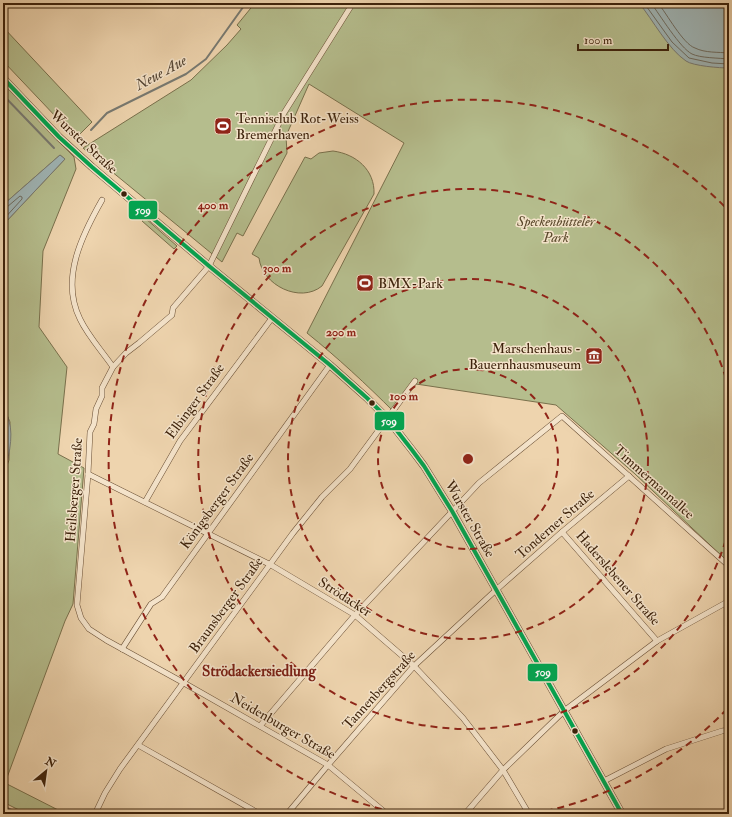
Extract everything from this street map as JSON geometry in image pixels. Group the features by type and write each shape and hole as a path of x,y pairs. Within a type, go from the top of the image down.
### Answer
{"street":[{"name":"Heilsberger Straße","path":"81,618 77,606 90,432 94,424 96,409 102,396 102,388 113,367 126,353 145,339 172,315 173,308 209,266 284,113 353,3"},
{"name":"Wurster Straße","path":"3,78 59,137 83,159 209,266 330,365 387,418 424,466 452,510 622,814"},
{"path":"102,200 90,221 77,254 72,279 72,292 75,306 85,329 113,367"},
{"name":"Elbinger Straße","path":"145,502 180,441 272,318"},
{"name":"Königsberger Straße","path":"122,649 151,604 162,597 330,365"},
{"path":"387,418 415,381"},
{"name":"Timmermannallee","path":"452,510 479,483 562,416 729,566"},
{"name":"Braunsberger Straße","path":"96,814 105,793 138,746 293,534 322,497 350,469 387,418"},
{"name":"Strödacker","path":"88,474 271,565 355,615 414,666 463,718 503,770 529,814"},
{"name":"Tonderner Straße","path":"496,590 629,476"},
{"path":"260,726 355,615 452,510"},
{"name":"Haderslebener Straße","path":"562,532 656,641"},
{"name":"Tannenbergstraße","path":"287,814 414,666 496,590"},
{"path":"464,814 503,770 564,711 656,641 729,601"},
{"name":"Neidenburger Straße","path":"81,618 89,629 122,649 328,765 387,814"},
{"path":"604,781 666,750 729,730"},
{"path":"138,746 260,814"}],"green space":[{"name":"Speckenbütteler Park","path":"255,3 729,3 729,563 635,474 556,405 416,384 394,412 352,371 307,333 404,143 309,84 286,136 287,153 243,236 237,233 222,262 83,148 191,80 227,45 241,29 237,25"},
{"path":"3,27 92,122 76,138 3,61"},
{"path":"3,83 74,157 76,169 43,251 39,327 67,367 58,454 84,468 73,604 65,621 5,783 66,814 27,814 3,802 3,476 9,460 10,422 3,406 3,225 65,159 60,155 3,205"},
{"path":"333,151 356,160 368,171 373,185 374,194 322,286 313,291 303,293 283,289 267,276 262,268 259,258 252,254 305,157 311,159 319,153"},
{"path":"145,218 177,246 174,249 142,221"}],"water":[{"path":"639,3 729,3 729,68 689,63 679,56"},
{"path":"60,155 65,159 3,225 3,205"},
{"path":"3,406 9,419 11,441 7,464 3,476"}],"waterway":[{"name":"Neue Aue","path":"91,130 107,113 186,74 206,59 246,3"},
{"path":"3,95 54,148"},
{"path":"3,806 20,814"}],"transit line":[{"name":"509","path":"3,78 59,137 92,167 209,266 330,365 387,418 424,466 452,511 622,814"}],"place":[{"name":"Tennisclub Rot-Weiss Bremerhaven","path":"223,126"},
{"name":"BMX-Park","path":"365,283"},
{"name":"Marschenhaus - Bauernhausmuseum","path":"594,356"}],"district":[{"name":"Strödackersiedlung","path":"259,671"}]}
